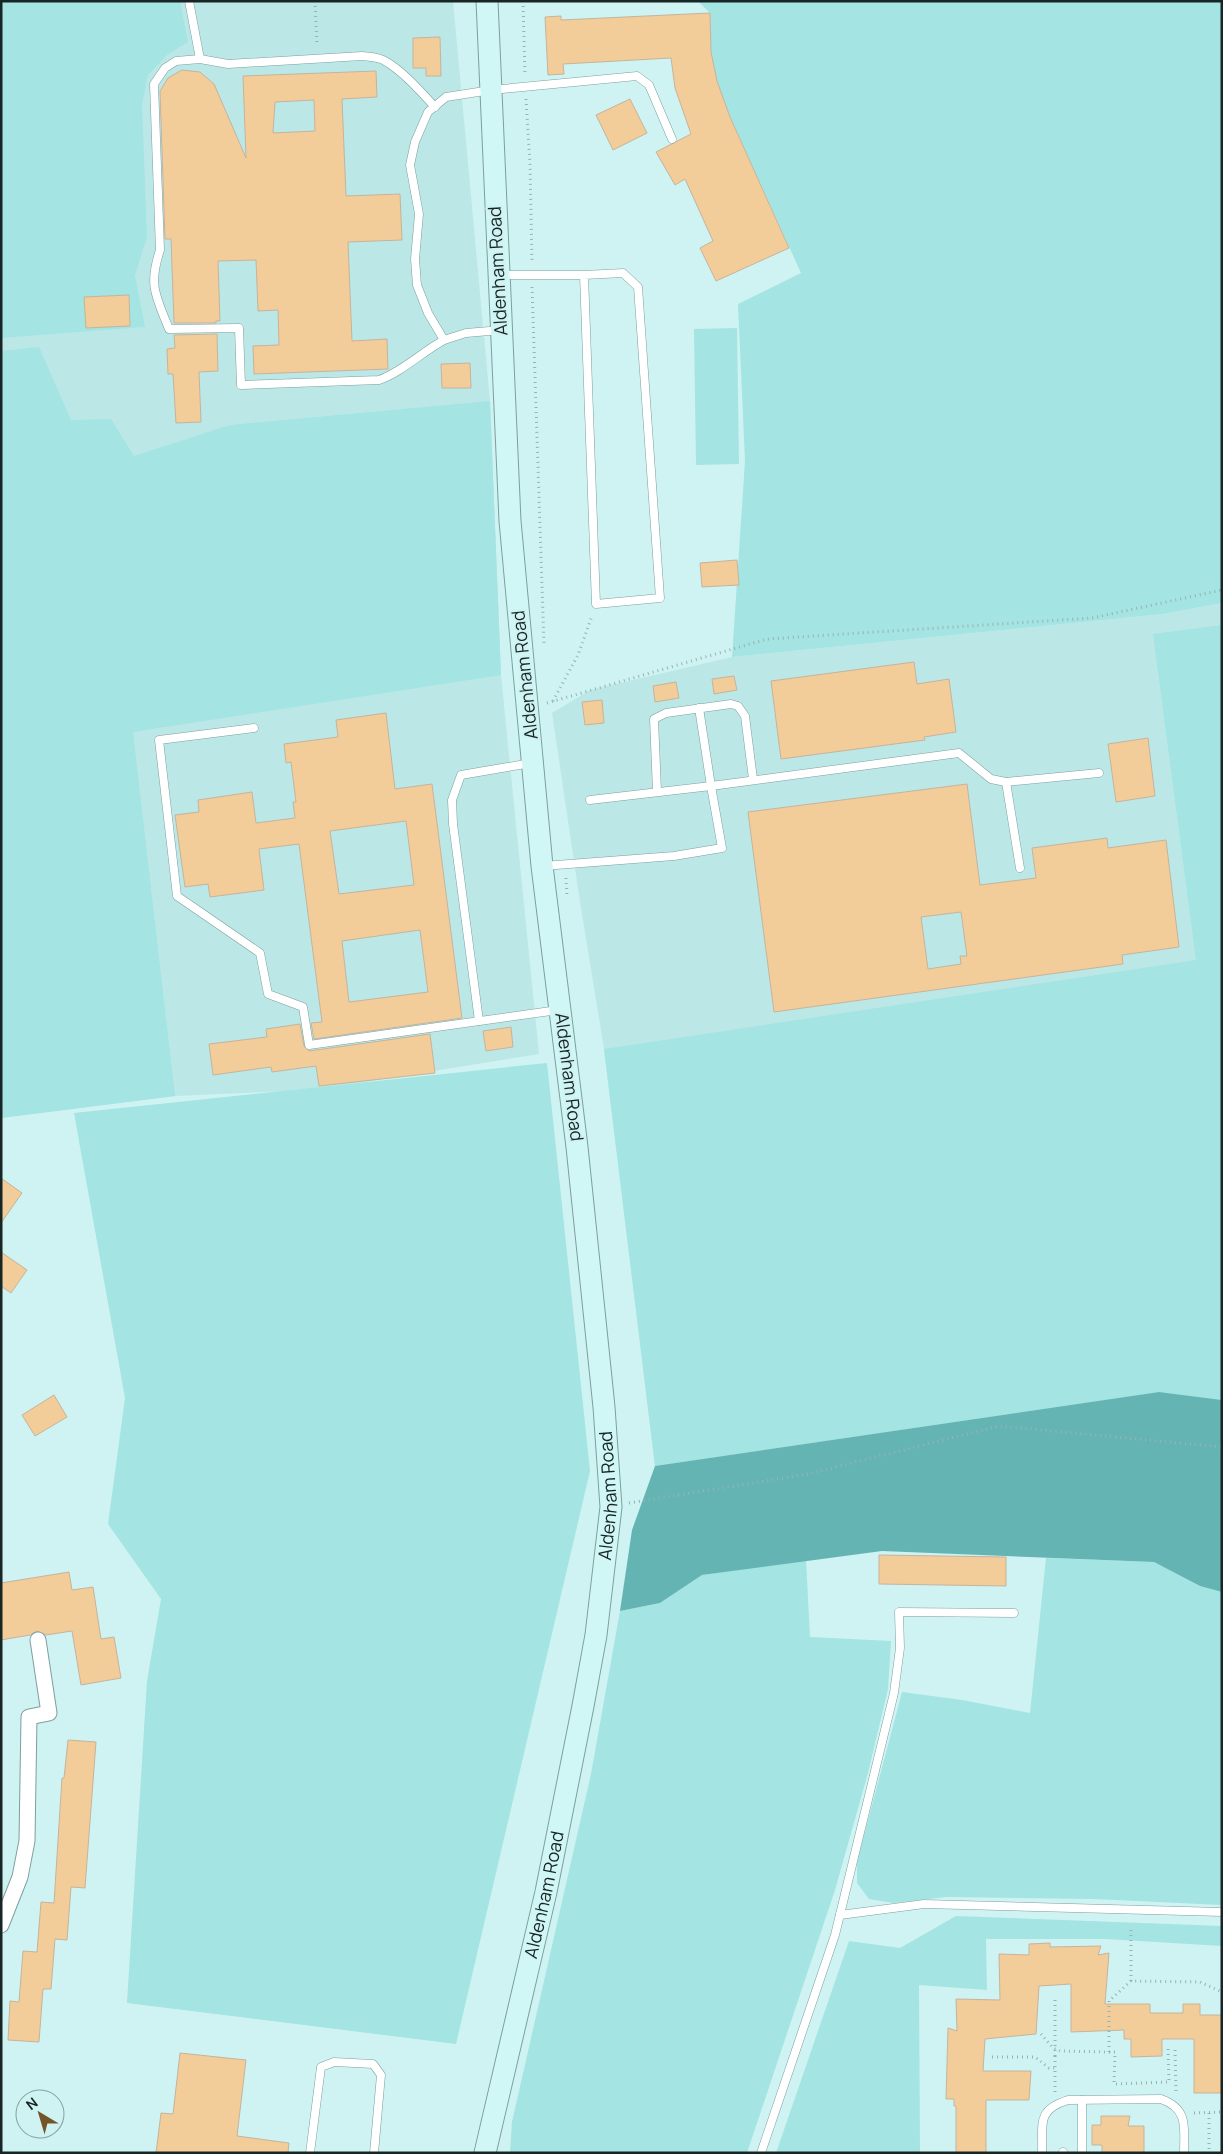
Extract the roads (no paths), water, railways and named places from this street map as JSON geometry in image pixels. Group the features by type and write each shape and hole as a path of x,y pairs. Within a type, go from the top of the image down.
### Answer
{"main road":[{"name":"Aldenham Road","path":"487,1 497,275 510,521 542,866 577,1147 604,1407 611,1507 596,1635 583,1706 546,1892 488,2150"}],"street":[{"path":"1,1925 20,1877 27,1841 29,1717 49,1713 38,1640"}],"lane":[{"path":"189,1 200,59"},
{"path":"435,107 416,86 385,61 375,57 362,56 228,64 200,59 176,61 164,68 154,84 160,250 154,270 155,293 169,329 239,328 241,385 379,380 394,375 425,350 444,340 466,333 501,330"},
{"path":"444,340 428,313 417,285 415,259 419,214 410,164 418,135 428,112 446,97 491,90 637,76 649,85 672,139"},
{"path":"497,275 623,273 638,286 660,598 596,604 584,275"},
{"path":"657,791 654,719 666,713 731,704 738,706 746,716 753,779"},
{"path":"542,866 674,856 722,848 710,786 699,708"},
{"path":"254,728 159,740 177,896 260,953 268,994 303,1007 309,1045 560,1009"},
{"path":"590,800 959,753 991,778 1006,782 1099,773"},
{"path":"479,1021 453,824 452,800 461,775 533,763"},
{"path":"1006,782 1020,868"},
{"path":"761,2153 835,1935 894,1693 900,1648 899,1612 1014,1612"},
{"path":"840,1915 924,1904 1222,1912"},
{"path":"310,2153 321,2067 334,2062 373,2064 381,2075 374,2153"},
{"path":"1042,2153 1043,2120 1046,2112 1053,2105 1082,2100 1162,2099 1173,2103 1181,2113 1184,2122 1184,2153"},
{"path":"1082,2100 1082,2153"}]}
